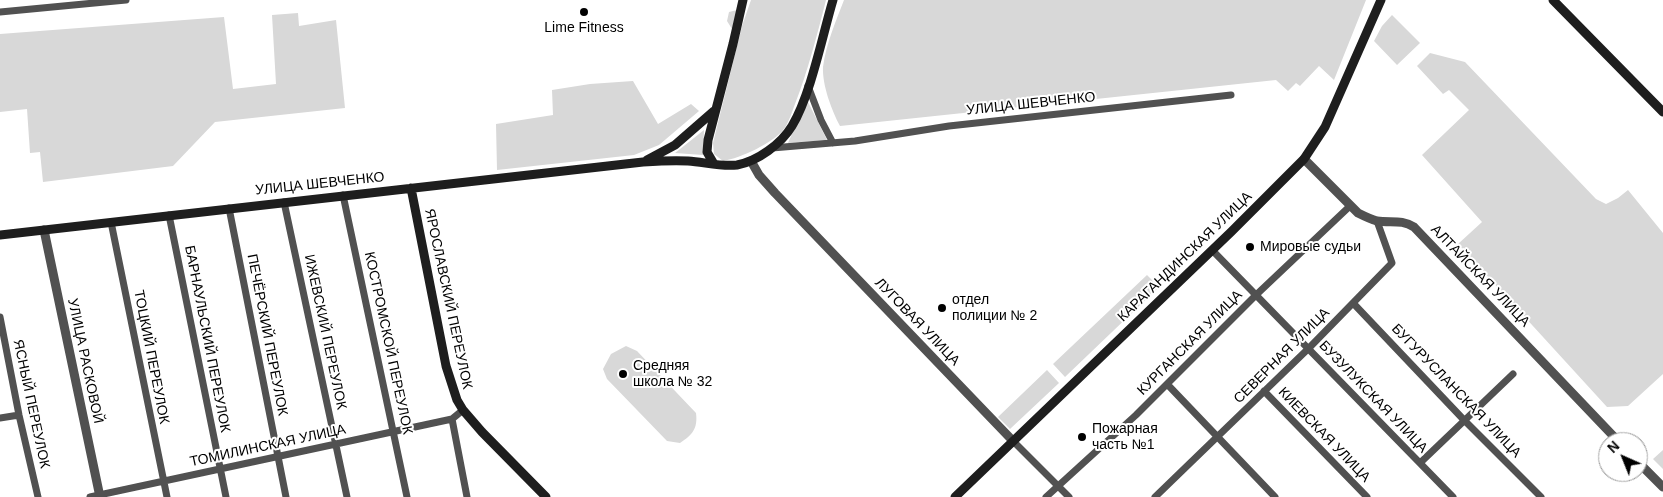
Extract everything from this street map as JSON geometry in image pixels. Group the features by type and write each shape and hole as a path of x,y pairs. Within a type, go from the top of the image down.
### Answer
{"main road":[{"path":"714,164 707,148 714,111 734,44 743,0"},
{"path":"751,161 772,148 791,128 808,86 833,0"},
{"name":"КАРАГАНДИНСКАЯ УЛИЦА","path":"955,497 1304,159 1325,127 1381,0"},
{"path":"1553,0 1663,112"},
{"name":"УЛИЦА ШЕВЧЕНКО","path":"643,162 675,145 714,111"},
{"name":"УЛИЦА ШЕВЧЕНКО","path":"0,235 643,162 688,161 730,165 751,161"},
{"name":"ЯРОСЛАВСКИЙ ПЕРЕУЛОК","path":"411,188 446,366 452,388 463,410"},
{"path":"463,410 546,497"}],"street":[{"path":"0,12 126,0"},
{"path":"808,86 818,114 833,143"},
{"name":"УЛИЦА ШЕВЧЕНКО","path":"772,148 855,141 949,126 1231,95"},
{"name":"АЛТАЙСКАЯ УЛИЦА","path":"1304,159 1362,216 1377,220 1407,222 1414,227 1609,432"},
{"name":"ЛУГОВАЯ УЛИЦА","path":"751,161 759,175 775,193 1069,497"},
{"name":"КОСТРОМСКОЙ ПЕРЕУЛОК","path":"344,195 407,497"},
{"name":"ИЖЕВСКИЙ ПЕРЕУЛОК","path":"284,202 346,497"},
{"name":"КУРГАНСКАЯ УЛИЦА","path":"1046,497 1167,384 1256,295 1350,206"},
{"name":"ПЕЧЁРСКИЙ ПЕРЕУЛОК","path":"229,208 286,497"},
{"name":"БАРНАУЛЬСКИЙ ПЕРЕУЛОК","path":"169,215 226,497"},
{"name":"СЕВЕРНАЯ УЛИЦА","path":"1155,497 1309,348 1392,263 1377,220"},
{"name":"ТОЦКИЙ ПЕРЕУЛОК","path":"111,222 167,497"},
{"name":"УЛИЦА РАСКОВОЙ","path":"44,230 97,496"},
{"name":"БУЗУЛУКСКАЯ УЛИЦА","path":"1212,250 1453,497"},
{"name":"БУГУРУСЛАНСКАЯ УЛИЦА","path":"1353,302 1464,420 1541,497"},
{"name":"ЯСНЫЙ ПЕРЕУЛОК","path":"0,317 19,415 38,497"},
{"path":"1420,463 1513,374"},
{"path":"1167,384 1275,497"},
{"name":"КИЕВСКАЯ УЛИЦА","path":"1264,392 1367,497"},
{"name":"ЯРОСЛАВСКИЙ ПЕРЕУЛОК","path":"452,419 463,410"},
{"path":"0,418 19,415"},
{"path":"452,419 467,497"},
{"name":"ТОМИЛИНСКАЯ УЛИЦА","path":"97,496 452,419"},
{"path":"1648,472 1663,486"}],"shaded area":[{"path":"751,0 826,0 804,79 786,126 779,134 765,144 747,153 723,161 714,154 713,143 742,26"},
{"path":"844,0 1366,0 1334,80 1319,66 1300,86 1296,83 1288,91 1276,80 840,126 828,98 823,67 829,41"},
{"path":"737,10 732,29 727,21 729,12"},
{"path":"298,13 299,26 336,20 345,108 215,122 173,166 43,182 40,152 30,153 27,109 0,112 0,34 224,17 233,89 276,84 272,15"},
{"path":"1392,15 1420,43 1397,65 1374,41 1382,26"},
{"path":"1430,53 1465,62 1596,199 1606,204 1628,190 1663,233 1663,374 1628,406 1607,407 1458,244 1482,222 1422,155 1469,110 1449,90 1443,94 1417,66"},
{"path":"633,81 658,124 691,104 699,111 659,145 634,155 497,170 496,124 553,115 552,90 590,84"},
{"path":"807,100 827,140 788,143"},
{"path":"704,130 703,155 675,153"},
{"path":"1147,275 1159,287 1065,377 1053,364"},
{"path":"626,346 637,351 696,413 696,423 693,431 680,443 667,441 607,379 603,369 611,354"},
{"path":"1047,370 1059,383 1010,429 998,417"},
{"path":"1663,450 1663,469 1653,459"}],"place":[{"name":"Lime Fitness","path":"584,12"},
{"name":"Мировые судьи","path":"1250,247"},
{"name":"отдел полиции № 2","path":"942,308"},
{"name":"Средняя школа № 32","path":"623,374"},
{"name":"Пожарная часть №1","path":"1082,437"}]}
